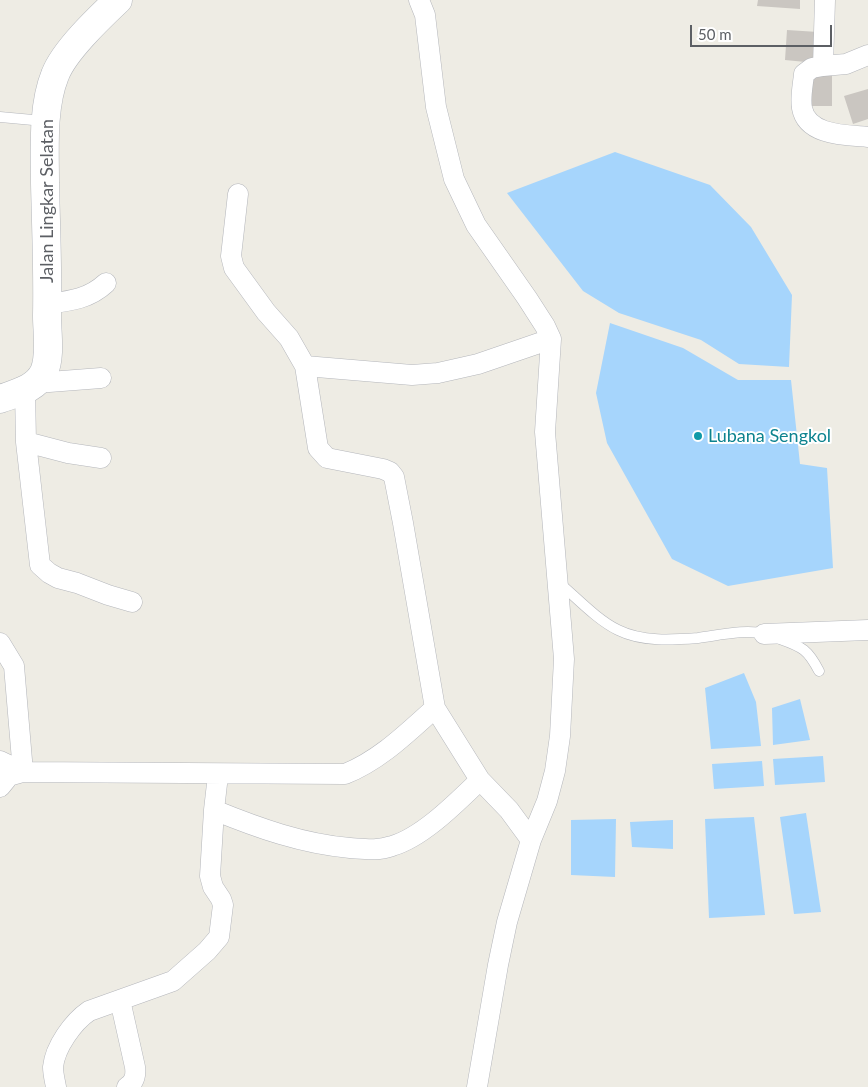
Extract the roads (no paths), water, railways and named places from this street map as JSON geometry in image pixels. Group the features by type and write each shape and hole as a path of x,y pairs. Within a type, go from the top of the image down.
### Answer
{"main road":[{"name":"Jalan Lingkar Selatan","path":"31,386 43,374 47,363 44,133 55,75 58,68 89,29 118,0"},
{"path":"0,399 31,386"}],"street":[{"path":"420,0 425,15 436,107 454,179 476,225 527,298 551,339 545,432 564,660 560,736 555,771 547,801 531,840 507,922 477,1087"},
{"path":"823,66 825,0"},
{"path":"868,55 846,64 812,68 804,74 801,102 805,118 814,127 832,134 868,137"},
{"path":"238,194 230,256 234,268 266,312 289,338 305,366 318,448 327,458 382,469 390,472 394,477 435,708 480,780 509,810 531,840"},
{"path":"47,304 88,296 98,291 106,282"},
{"path":"305,366 412,375 438,373 478,364 551,339"},
{"path":"101,378 31,386 26,442 40,565 58,578 132,602"},
{"path":"26,442 68,453 102,458"},
{"path":"764,634 868,630"},
{"path":"0,644 14,666 24,772"},
{"path":"0,787 9,776 24,772 218,775 345,774 379,757 435,708"},
{"path":"0,761 24,772"},
{"path":"56,1087 53,1073 55,1059 69,1029 79,1018 89,1011 173,981 208,951 218,936 223,905 213,887 210,876 218,775"},
{"path":"214,810 251,825 302,840 340,847 374,850 407,840 445,813 480,780"},
{"path":"120,1000 136,1067 136,1076 128,1087"}],"lane":[{"path":"0,116 46,122"},
{"path":"557,581 605,621 618,630 632,635 659,640 698,638 736,632 764,634 796,645 810,654 819,671"}],"water":[{"path":"615,152 710,185 751,227 792,295 789,367 739,364 701,340 619,313 583,291 507,193"},
{"path":"610,323 683,348 738,380 791,380 800,464 827,468 833,568 728,586 672,559 607,443 596,393"},
{"path":"744,673 756,702 761,746 711,749 705,688"},
{"path":"800,699 810,740 773,745 772,708"},
{"path":"823,756 825,782 775,785 773,759"},
{"path":"762,761 764,786 714,789 712,764"},
{"path":"806,813 821,912 794,914 780,817"},
{"path":"754,817 765,915 709,918 705,819"},
{"path":"616,819 615,877 571,875 571,820"},
{"path":"673,820 673,849 632,847 630,822"}],"place":[{"name":"Lubana Sengkol","path":"698,436"}]}
